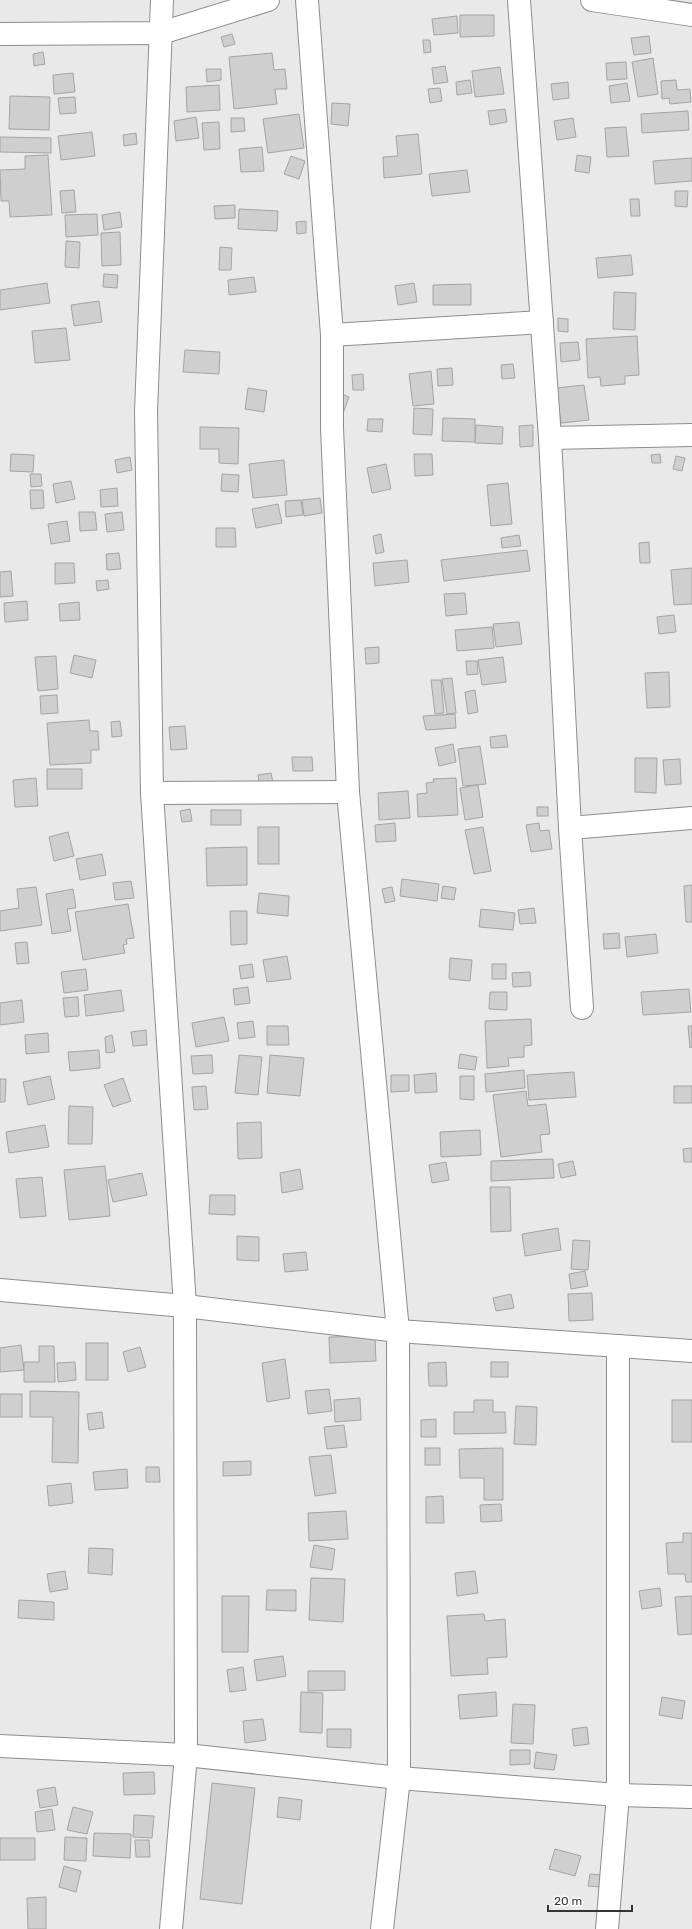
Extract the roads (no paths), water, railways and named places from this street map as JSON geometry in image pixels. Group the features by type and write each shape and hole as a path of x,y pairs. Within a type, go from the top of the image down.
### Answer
{"street":[{"path":"162,0 146,412 152,793 185,1306 186,1755 170,1929"},
{"path":"0,34 161,33 268,0"},
{"path":"307,0 332,335 332,428 348,792 398,1331 399,1778 382,1929"},
{"path":"519,0 550,438 570,828 582,1008"},
{"path":"592,0 692,15"},
{"path":"332,335 542,322"},
{"path":"550,438 692,435"},
{"path":"152,793 348,792"},
{"path":"570,828 692,818"},
{"path":"0,1290 185,1306 398,1331 692,1351"},
{"path":"607,1929 618,1795 618,1346"},
{"path":"0,1746 186,1755 399,1778 618,1795 692,1797"}]}
